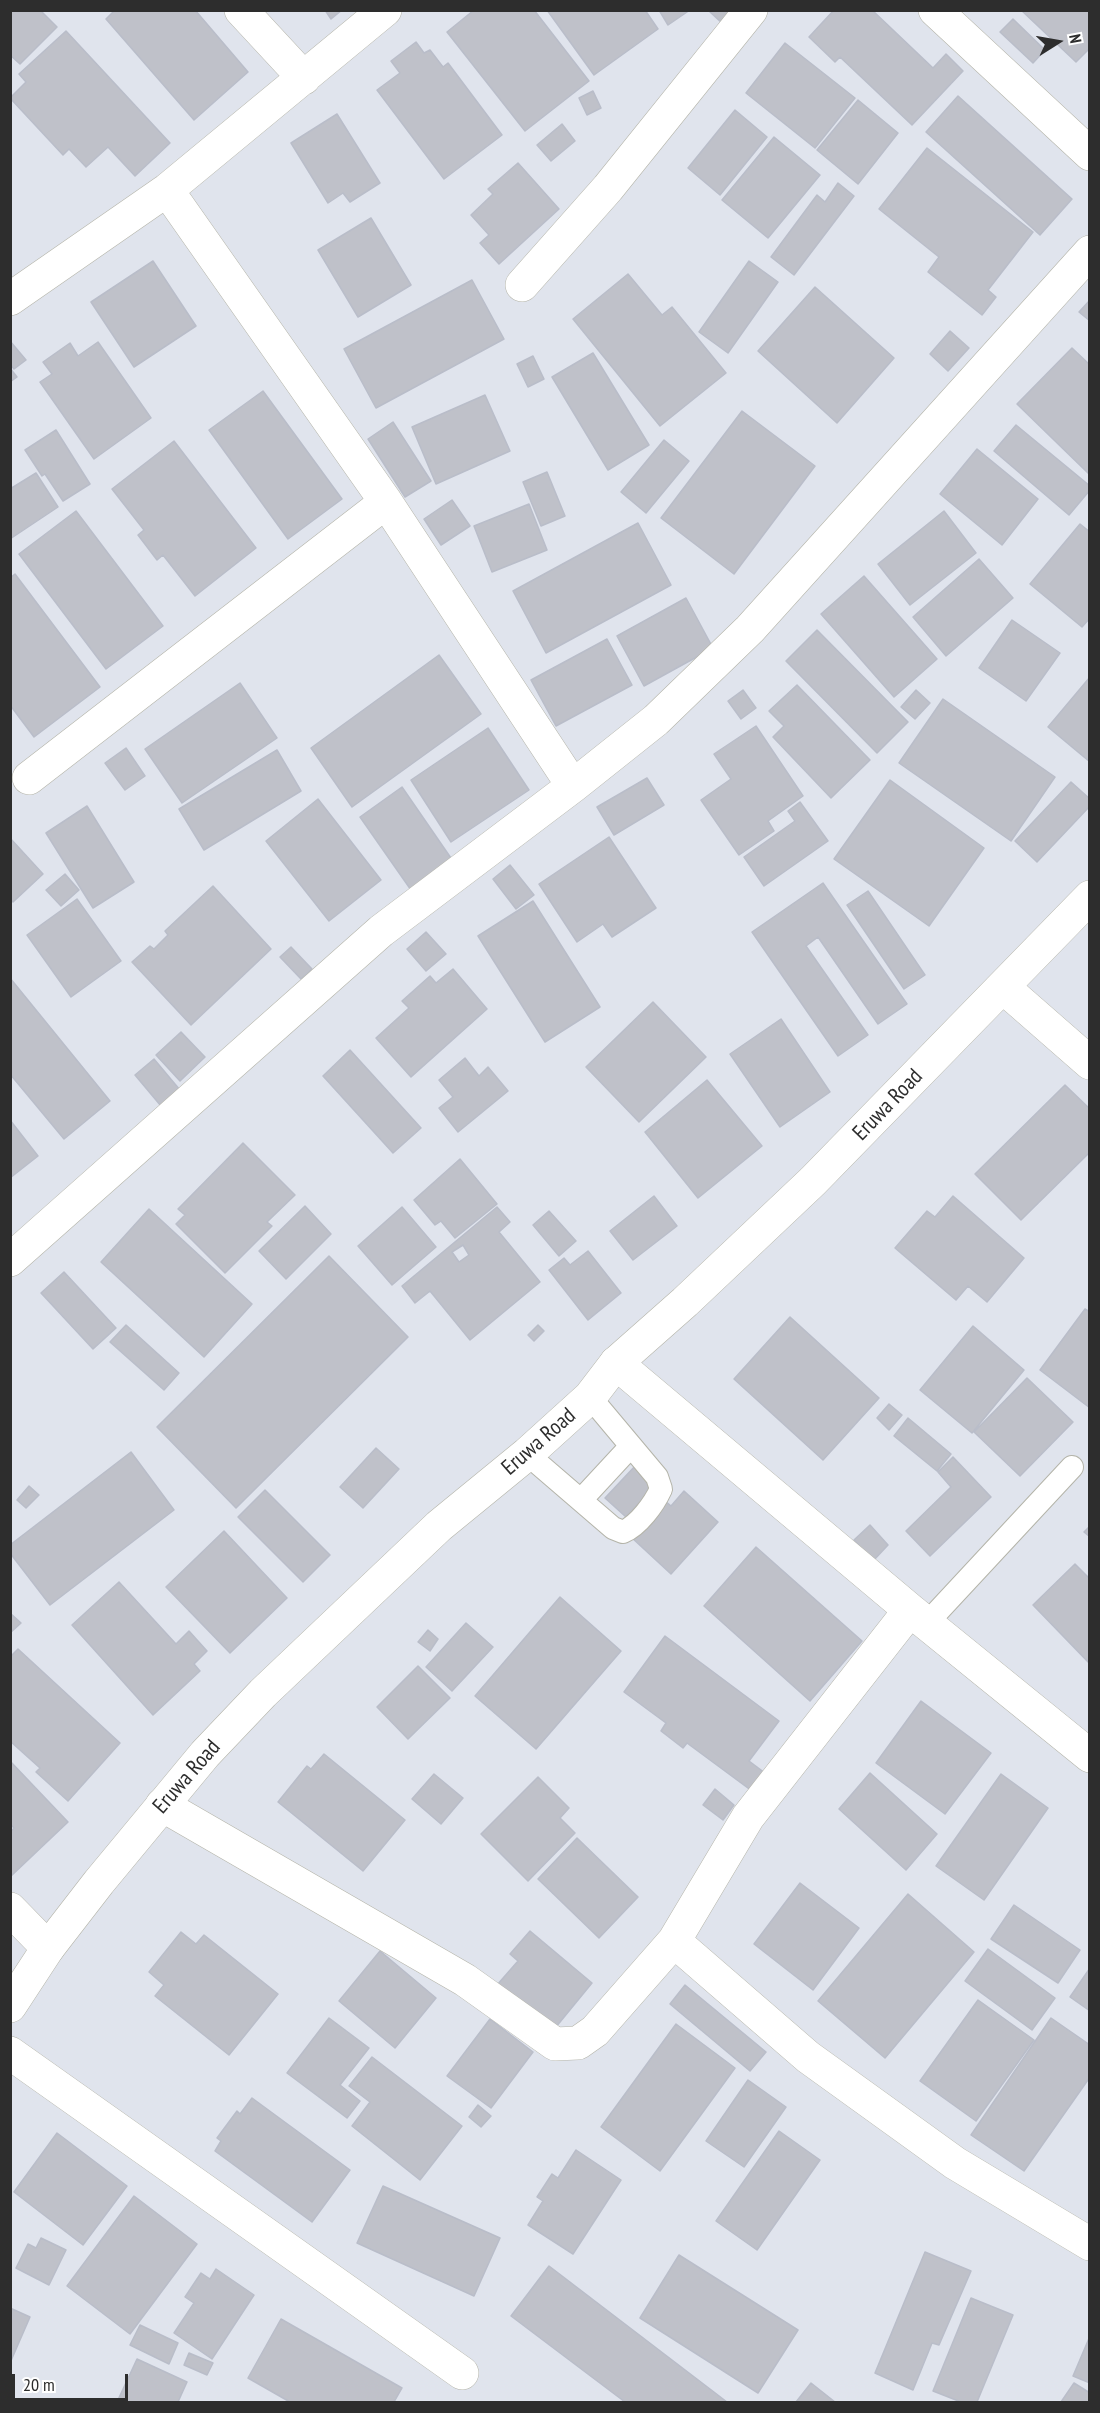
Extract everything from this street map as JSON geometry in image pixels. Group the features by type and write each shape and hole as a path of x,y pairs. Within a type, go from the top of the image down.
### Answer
{"street":[{"path":"242,10 304,78"},
{"path":"10,299 167,190 385,10"},
{"path":"522,285 608,188 751,10"},
{"path":"936,10 1089,154"},
{"path":"167,190 386,502 573,786"},
{"path":"10,1260 381,931 573,786 656,720 750,629 1089,252"},
{"path":"29,778 386,502"},
{"name":"Eruwa Road","path":"10,2006 48,1948 162,1805 205,1754 263,1693 438,1526 527,1454 590,1397 616,1363 685,1302 813,1181 1089,897"},
{"path":"1003,987 1089,1063"},
{"path":"616,1363 1089,1756"},
{"path":"162,1805 465,1980 555,2044 578,2043 595,2031 674,1941 748,1817 919,1617"},
{"path":"10,1909 48,1948"},
{"path":"674,1941 808,2057 955,2163 1089,2244"},
{"path":"10,2053 462,2373"}],"lane":[{"path":"527,1454 614,1528 622,1532 632,1528 661,1489 657,1477 590,1397"},
{"path":"581,1500 630,1446"},
{"path":"919,1617 1072,1467"}],"building":[{"path":"10,10 40,10 57,27 20,64 10,55"},
{"path":"115,10 195,10 248,72 194,120 106,19"},
{"path":"325,10 342,10 331,19"},
{"path":"474,10 534,10 589,81 525,131 447,32"},
{"path":"547,10 645,10 658,29 594,75"},
{"path":"659,10 690,10 668,25"},
{"path":"711,10 736,10 723,24 710,12"},
{"path":"834,10 872,10 933,68 946,54 963,71 912,125 840,57 835,62 809,37"},
{"path":"1021,10 1090,10 1090,48 1076,62"},
{"path":"1013,19 1045,50 1033,63 1000,32"},
{"path":"66,31 170,143 135,176 108,147 86,167 69,149 63,155 10,98 26,82 19,74"},
{"path":"416,42 424,53 430,50 443,67 448,63 502,135 444,179 377,90 400,73 391,61"},
{"path":"785,43 855,98 815,148 746,93"},
{"path":"593,91 601,108 587,115 579,98"},
{"path":"958,96 1072,199 1040,235 926,132"},
{"path":"858,100 898,133 858,184 817,150"},
{"path":"735,110 767,137 720,195 688,168"},
{"path":"337,114 380,183 350,202 343,193 328,203 291,143"},
{"path":"562,124 575,141 551,161 537,145"},
{"path":"774,137 820,175 768,238 722,200"},
{"path":"927,148 1033,232 988,290 996,297 982,315 928,272 939,257 879,209"},
{"path":"518,163 559,209 499,264 480,243 489,235 471,215 493,194 488,189"},
{"path":"838,183 854,196 794,275 771,257 817,195 825,202"},
{"path":"371,218 411,285 358,317 318,250"},
{"path":"153,261 196,326 134,367 91,302"},
{"path":"749,261 778,282 728,353 699,332"},
{"path":"628,274 662,315 672,307 726,373 660,426 573,319"},
{"path":"472,280 504,339 376,408 344,349"},
{"path":"815,287 894,358 837,423 758,351"},
{"path":"1090,300 1090,321 1079,312"},
{"path":"950,331 969,348 948,371 930,354"},
{"path":"10,341 26,360 14,369 10,364"},
{"path":"98,342 151,418 94,459 40,382 52,374 43,362 70,343 78,356"},
{"path":"1072,348 1090,365 1090,475 1017,404"},
{"path":"593,353 649,445 608,470 552,377"},
{"path":"533,356 544,379 528,387 517,364"},
{"path":"10,368 17,377 10,382"},
{"path":"263,391 342,499 288,539 209,430"},
{"path":"485,395 510,451 436,484 412,427"},
{"path":"742,411 815,466 734,574 661,518"},
{"path":"393,422 431,481 405,497 368,439"},
{"path":"1016,425 1090,486 1090,490 1069,515 994,451"},
{"path":"56,430 90,484 63,501 45,474 42,476 25,450"},
{"path":"664,440 689,461 646,513 621,492"},
{"path":"174,441 256,548 195,596 163,555 157,560 138,535 144,530 112,489"},
{"path":"977,449 1038,499 1002,545 940,494"},
{"path":"547,472 565,516 541,526 523,482"},
{"path":"36,473 58,507 10,539 10,489"},
{"path":"452,500 470,526 441,545 424,519"},
{"path":"529,504 547,550 492,572 474,526"},
{"path":"76,511 163,626 106,669 19,554"},
{"path":"944,511 976,553 910,605 878,564"},
{"path":"638,523 671,585 546,653 513,591"},
{"path":"1080,524 1090,532 1090,618 1082,627 1030,584"},
{"path":"979,559 1013,598 946,656 913,617"},
{"path":"15,574 100,687 34,737 10,705 10,578"},
{"path":"864,576 937,659 894,697 821,614"},
{"path":"686,598 713,648 644,686 617,636"},
{"path":"1012,620 1060,653 1026,701 979,668"},
{"path":"817,630 908,722 877,753 786,661"},
{"path":"607,639 632,685 556,726 531,680"},
{"path":"439,655 481,714 352,807 311,748"},
{"path":"1090,677 1090,762 1048,727"},
{"path":"240,683 277,738 182,803 145,749"},
{"path":"797,685 870,760 831,798 773,737 784,726 769,711"},
{"path":"743,690 756,708 741,719 728,701"},
{"path":"916,690 930,703 915,719 901,707"},
{"path":"943,699 1055,777 1011,841 899,763"},
{"path":"756,726 803,796 768,821 774,831 739,855 701,800 731,779 714,754"},
{"path":"488,728 529,790 451,842 411,780"},
{"path":"126,748 145,776 125,790 105,763"},
{"path":"277,750 301,791 204,850 179,809"},
{"path":"647,778 664,805 614,835 597,807"},
{"path":"890,780 984,848 929,926 834,859"},
{"path":"1071,782 1090,799 1090,806 1037,862 1015,841"},
{"path":"402,787 453,861 411,890 360,817"},
{"path":"318,799 381,880 329,921 266,841"},
{"path":"800,802 828,841 764,886 744,857 795,821 788,811"},
{"path":"87,806 134,882 93,908 46,833"},
{"path":"609,837 656,908 612,937 603,924 577,942 539,884"},
{"path":"10,838 43,874 13,902 10,899"},
{"path":"510,865 534,895 516,909 493,879"},
{"path":"65,874 79,890 61,906 46,890"},
{"path":"823,883 907,1004 878,1024 818,937 806,946 868,1035 838,1056 752,932"},
{"path":"213,886 271,949 191,1025 132,962 150,946 154,949 168,935 165,931"},
{"path":"868,891 925,975 904,989 847,905"},
{"path":"77,899 121,961 71,997 27,935"},
{"path":"533,901 600,1007 545,1042 478,936"},
{"path":"426,932 446,954 426,971 407,949"},
{"path":"291,947 312,969 301,979 280,957"},
{"path":"453,969 487,1009 411,1077 376,1038 409,1008 402,1001 430,976 436,983"},
{"path":"10,978 110,1101 64,1139 10,1074"},
{"path":"653,1002 706,1057 639,1122 586,1067"},
{"path":"781,1019 830,1092 780,1127 730,1054"},
{"path":"181,1032 205,1057 180,1081 156,1055"},
{"path":"350,1050 421,1128 393,1153 323,1076"},
{"path":"465,1058 479,1076 488,1067 508,1091 458,1132 439,1108 453,1097 439,1080"},
{"path":"154,1059 180,1090 161,1106 135,1075"},
{"path":"707,1080 762,1146 698,1198 645,1132"},
{"path":"1065,1085 1090,1109 1090,1152 1021,1220 975,1174"},
{"path":"10,1120 38,1156 10,1178"},
{"path":"243,1143 295,1195 267,1222 272,1226 225,1273 176,1224 185,1215 178,1209"},
{"path":"460,1159 497,1204 455,1238 441,1221 435,1225 414,1200"},
{"path":"654,1196 677,1226 633,1260 610,1231"},
{"path":"953,1196 1024,1258 987,1302 968,1286 956,1300 895,1248 927,1211 935,1217"},
{"path":"305,1206 331,1234 286,1279 259,1251"},
{"path":"402,1207 436,1247 392,1285 358,1246"},
{"path":"497,1207 510,1222 499,1232 540,1282 470,1340 430,1291 415,1303 402,1286","holes":["463,1245 469,1255 459,1262 452,1252"]},
{"path":"149,1209 252,1304 204,1357 101,1262"},
{"path":"549,1211 576,1241 559,1256 533,1225"},
{"path":"588,1251 621,1293 588,1320 549,1270 564,1258 570,1265"},
{"path":"329,1256 408,1337 236,1508 157,1427"},
{"path":"64,1272 116,1328 93,1349 41,1293"},
{"path":"1085,1309 1090,1312 1090,1408 1040,1370"},
{"path":"790,1317 879,1398 823,1460 734,1379"},
{"path":"126,1325 179,1373 164,1390 110,1342"},
{"path":"538,1325 544,1331 534,1341 528,1335"},
{"path":"973,1326 1024,1370 972,1433 920,1390"},
{"path":"1027,1378 1073,1422 1020,1476 974,1432"},
{"path":"889,1404 902,1415 889,1430 877,1418"},
{"path":"908,1418 951,1454 937,1471 894,1436"},
{"path":"376,1448 399,1469 363,1508 340,1487"},
{"path":"131,1452 174,1510 50,1605 10,1553 10,1545"},
{"path":"953,1457 991,1497 930,1556 906,1531 951,1487 938,1472"},
{"path":"636,1465 656,1485 626,1517 605,1498"},
{"path":"29,1486 39,1495 26,1508 17,1500"},
{"path":"265,1490 330,1555 303,1582 238,1517"},
{"path":"684,1491 718,1522 671,1574 631,1537 664,1500 671,1506"},
{"path":"870,1525 888,1545 873,1561 854,1540"},
{"path":"1090,1526 1090,1537 1084,1532"},
{"path":"224,1531 287,1598 230,1653 166,1587"},
{"path":"756,1547 862,1641 810,1701 704,1606"},
{"path":"1075,1564 1090,1579 1090,1664 1033,1605"},
{"path":"119,1582 176,1644 189,1631 207,1651 194,1664 200,1671 153,1715 72,1625"},
{"path":"560,1597 621,1651 536,1749 475,1696"},
{"path":"10,1613 21,1623 10,1633"},
{"path":"466,1623 493,1647 452,1691 426,1667"},
{"path":"428,1630 438,1639 430,1651 418,1642"},
{"path":"665,1636 779,1721 749,1761 769,1776 756,1794 687,1743 683,1748 661,1731 666,1723 624,1692"},
{"path":"18,1649 120,1743 68,1801 36,1772 40,1768 10,1741 10,1657"},
{"path":"418,1666 450,1698 408,1739 377,1707"},
{"path":"921,1701 991,1753 945,1814 876,1763"},
{"path":"324,1754 405,1820 363,1871 278,1802 307,1766 311,1769"},
{"path":"10,1761 68,1822 10,1877 10,1832 14,1828 10,1824"},
{"path":"870,1773 937,1834 906,1870 839,1809"},
{"path":"434,1774 463,1798 441,1824 412,1799"},
{"path":"1001,1774 1048,1808 984,1900 936,1866"},
{"path":"538,1777 569,1808 560,1818 575,1833 528,1881 481,1834"},
{"path":"715,1789 734,1805 723,1820 703,1805"},
{"path":"577,1838 638,1897 599,1938 538,1879"},
{"path":"800,1883 859,1928 813,1990 754,1944"},
{"path":"908,1894 974,1952 885,2058 818,2001"},
{"path":"1014,1905 1080,1950 1058,1983 991,1939"},
{"path":"530,1931 592,1983 551,2033 497,1985 518,1961 510,1954"},
{"path":"181,1932 196,1944 204,1935 278,1994 229,2055 155,1996 164,1985 149,1972"},
{"path":"988,1949 1055,1998 1032,2030 965,1981"},
{"path":"380,1951 436,1998 395,2048 339,2001"},
{"path":"1090,1968 1090,2011 1070,1997"},
{"path":"685,1985 766,2052 750,2071 670,2004"},
{"path":"978,2000 1034,2040 976,2121 920,2081"},
{"path":"329,2018 369,2048 340,2085 360,2101 347,2118 287,2073"},
{"path":"1051,2018 1090,2045 1090,2077 1024,2171 971,2135"},
{"path":"490,2019 533,2052 491,2108 447,2076"},
{"path":"676,2024 735,2068 660,2171 601,2127"},
{"path":"372,2057 462,2126 420,2180 352,2126 370,2102 349,2086"},
{"path":"748,2080 786,2107 744,2167 706,2141"},
{"path":"252,2098 350,2170 312,2222 215,2151 221,2141 217,2138 237,2111 240,2114"},
{"path":"478,2105 491,2116 481,2127 469,2117"},
{"path":"779,2131 820,2160 757,2250 716,2221"},
{"path":"57,2133 127,2186 83,2245 14,2192"},
{"path":"576,2150 621,2180 573,2254 528,2225 543,2201 537,2197 552,2174 558,2178"},
{"path":"383,2186 500,2238 474,2296 357,2243"},
{"path":"134,2196 197,2244 130,2334 67,2286"},
{"path":"41,2238 66,2250 49,2285 16,2268 28,2244 36,2248"},
{"path":"925,2252 971,2271 939,2345 932,2343 913,2390 875,2373"},
{"path":"679,2255 798,2330 758,2393 640,2318"},
{"path":"549,2266 727,2402 625,2402 511,2316"},
{"path":"216,2269 254,2295 212,2359 174,2333 194,2303 185,2297 201,2273 210,2279"},
{"path":"971,2298 1013,2315 977,2402 961,2402 933,2391"},
{"path":"10,2308 30,2317 10,2363"},
{"path":"281,2319 402,2388 394,2402 290,2402 248,2378"},
{"path":"140,2325 178,2343 169,2364 130,2345"},
{"path":"1090,2336 1090,2383 1073,2376"},
{"path":"189,2353 213,2363 207,2375 184,2365"},
{"path":"137,2359 187,2382 178,2402 117,2402"},
{"path":"811,2383 835,2402 796,2402"},
{"path":"1074,2383 1090,2393 1090,2402 1061,2402"}]}
